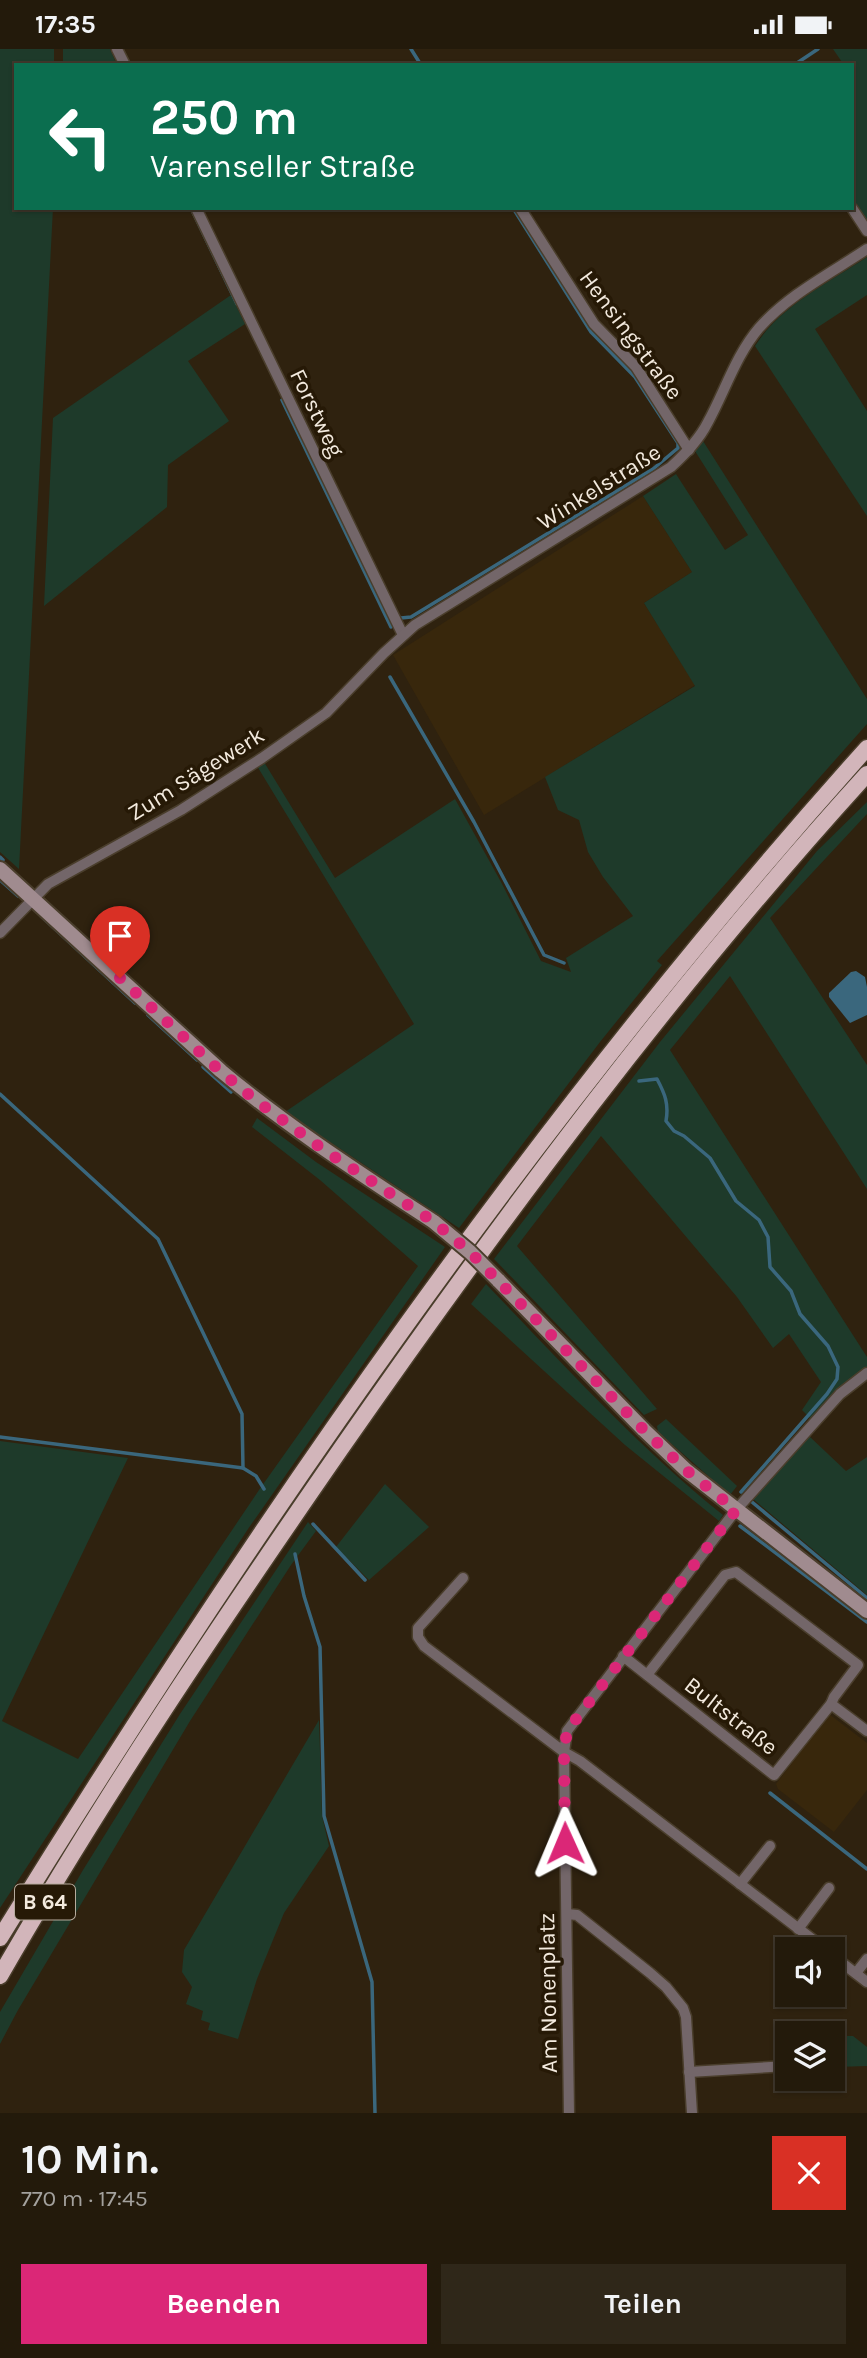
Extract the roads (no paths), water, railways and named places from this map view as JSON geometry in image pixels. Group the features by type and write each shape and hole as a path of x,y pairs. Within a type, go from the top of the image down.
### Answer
{"highway":[{"name":"B 64","path":"0,1938 152,1696 385,1354 547,1134 682,961 867,748"},
{"name":"B 64","path":"0,1976 166,1706 271,1549 399,1366 561,1145 695,975 867,774"}],"main road":[{"path":"0,869 220,1071 258,1102 324,1150 434,1222 470,1252 686,1470 867,1611"}],"street":[{"name":"Forstweg","path":"197,210 403,635"},
{"name":"Hensingstraße","path":"521,210 594,324 636,367 690,450"},
{"path":"853,210 867,232"},
{"name":"Winkelstraße","path":"403,635 671,467 690,450 707,425 737,362 758,329 786,303 867,249"},
{"name":"Zum Sägewerk","path":"0,933 48,884 181,810 326,713 403,635"},
{"name":"Am Nonenplatz","path":"569,2113 564,1752 567,1731 736,1510 840,1394 867,1373"},
{"path":"647,1675 725,1576 736,1572 858,1665 831,1704 867,1731"},
{"path":"463,1578 418,1628 418,1637 424,1646 564,1752 580,1761 809,1937"},
{"name":"Bultstraße","path":"623,1656 775,1775 831,1704"},
{"path":"740,1884 770,1846"},
{"path":"798,1929 829,1888"},
{"path":"566,1914 577,1915 678,1999 686,2017 692,2113"},
{"path":"856,1973 867,1959"},
{"path":"845,1965 867,1982"},
{"path":"689,2072 775,2067"}],"water":[{"path":"856,971 865,977 867,1015 850,1023 829,997 829,993 851,972"}],"waterway":[{"path":"411,49 420,63"},
{"path":"797,63 818,49"},
{"path":"192,210 237,304"},
{"path":"401,618 411,617 653,469 678,448 678,443 635,377 591,332 514,210"},
{"path":"282,400 391,627"},
{"path":"390,677 474,822 544,955 564,963"},
{"path":"0,857 3,860"},
{"path":"0,880 18,896"},
{"path":"41,916 135,1003"},
{"path":"148,1015 197,1060"},
{"path":"203,1067 231,1092"},
{"path":"639,1081 657,1079 666,1099 666,1121 674,1131 710,1158 736,1201 759,1220 768,1237 770,1267 791,1291 800,1314 828,1346 838,1367 837,1379 827,1394 741,1492"},
{"path":"0,1094 158,1239 242,1414 243,1468"},
{"path":"0,1437 243,1468 256,1476 264,1489"},
{"path":"752,1502 867,1598"},
{"path":"313,1524 365,1580"},
{"path":"740,1526 867,1622"},
{"path":"295,1554 304,1596 320,1647 324,1816 372,1982 375,2113"},
{"path":"770,1793 867,1869"}]}
